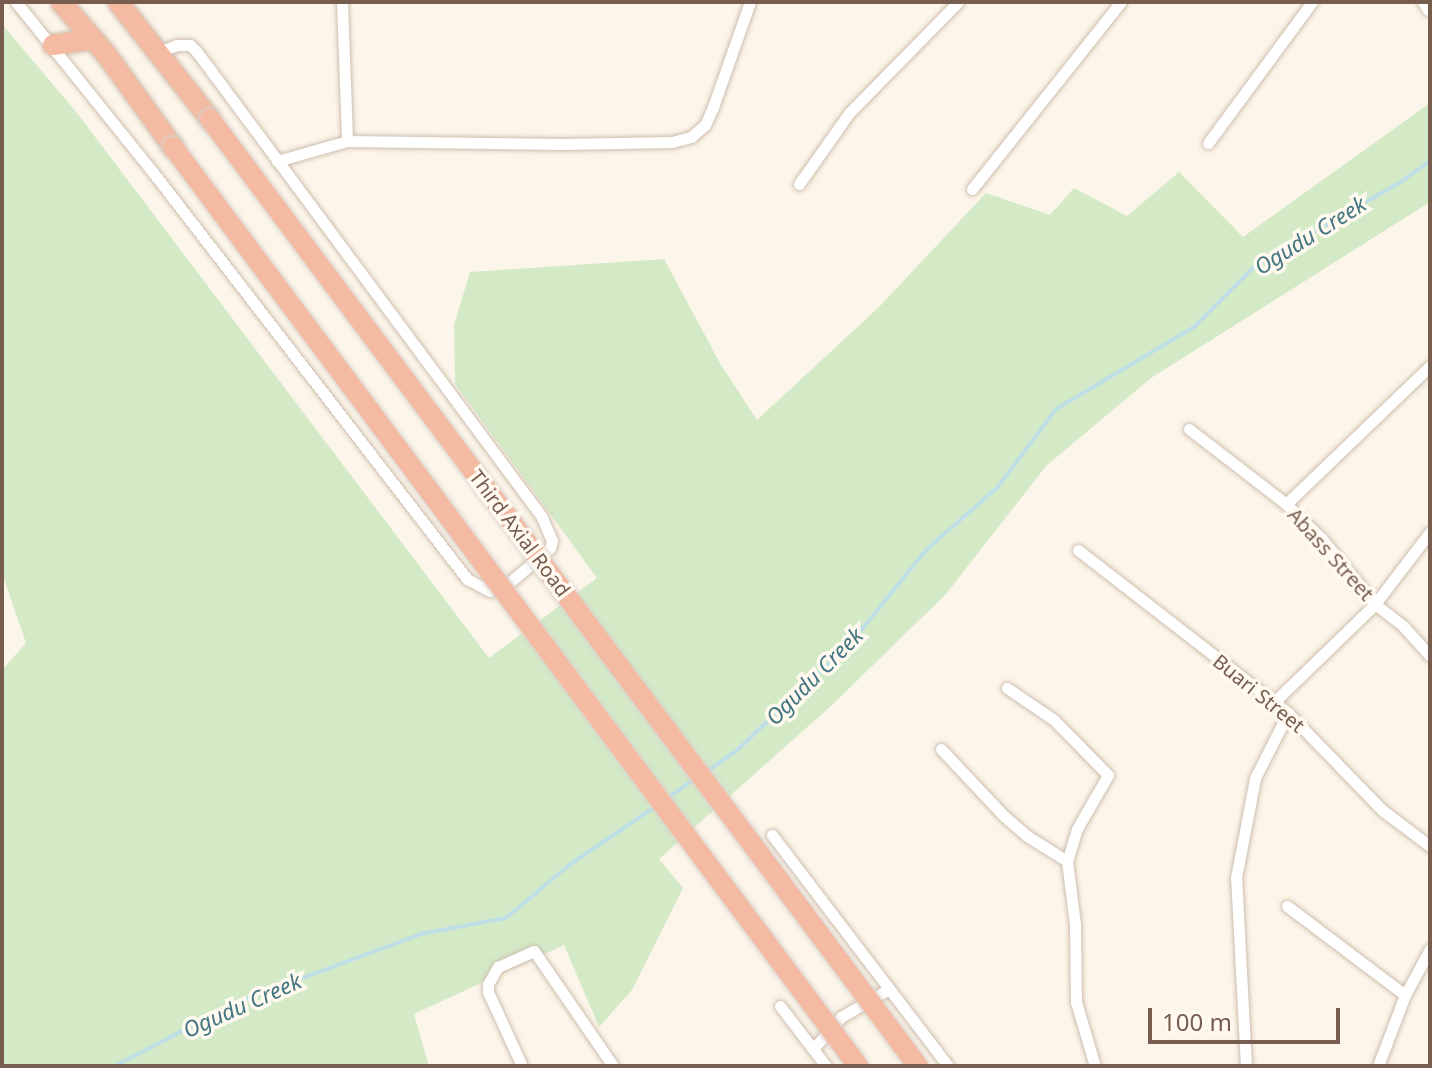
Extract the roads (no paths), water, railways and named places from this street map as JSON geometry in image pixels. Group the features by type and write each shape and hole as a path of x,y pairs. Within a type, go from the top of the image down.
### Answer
{"highway":[{"path":"61,2 93,39 858,1066"},
{"name":"Third Axial Road","path":"118,2 210,119 918,1066"},
{"path":"53,45 93,39"}],"street":[{"path":"16,2 53,45 467,579 490,591 509,583 550,548 552,541 542,517 190,45 158,52"},
{"path":"342,2 347,141"},
{"path":"277,161 347,141 562,144 672,142 691,137 705,125 713,107 750,2"},
{"path":"799,184 849,113 958,2"},
{"path":"972,189 1121,2"},
{"path":"1208,143 1312,2"},
{"path":"1286,504 1430,366"},
{"name":"Abass Street","path":"1189,429 1286,504 1322,539 1375,604 1430,656"},
{"path":"1273,703 1375,604 1430,532"},
{"name":"Buari Street","path":"1078,550 1288,713 1382,810 1430,846"},
{"path":"1007,688 1054,720 1108,775 1077,829 1067,861 1075,924 1076,1002 1095,1066"},
{"path":"1246,1066 1236,878 1255,778 1288,713"},
{"path":"941,749 1004,816 1027,836 1067,861"},
{"path":"772,835 948,1066"},
{"path":"1287,906 1405,995"},
{"path":"1378,1066 1405,995 1430,949"},
{"path":"522,1066 488,992 488,984 498,967 534,951 613,1066"},
{"path":"813,1049 841,1017 889,989"},
{"path":"780,1006 826,1066"}],"waterway":[{"name":"Ogudu Creek","path":"706,772 735,752 849,645 927,549 997,488 1056,409 1194,327 1255,266 1399,183 1430,161"},
{"name":"Ogudu Creek","path":"666,799 695,779"},
{"name":"Ogudu Creek","path":"115,1066 238,1002 421,934 506,918 568,866 656,806"}]}
